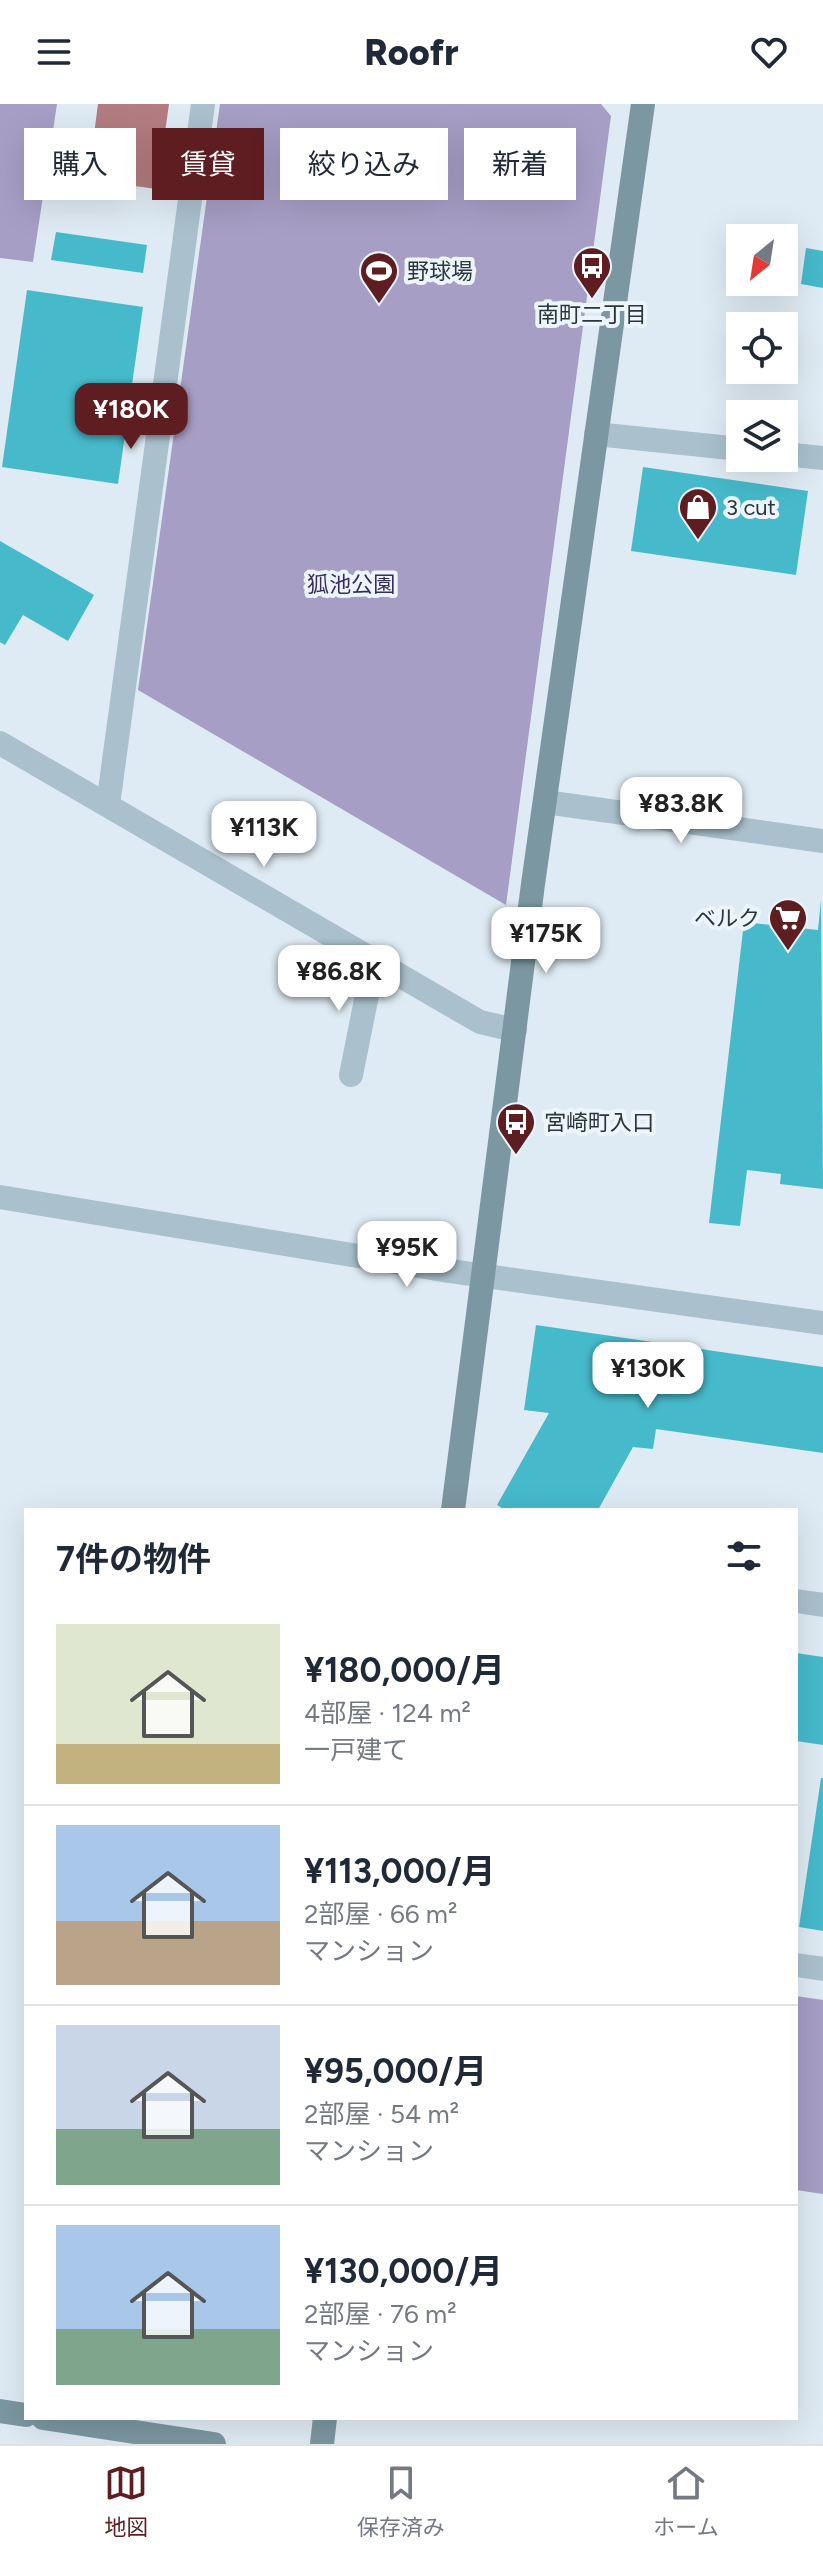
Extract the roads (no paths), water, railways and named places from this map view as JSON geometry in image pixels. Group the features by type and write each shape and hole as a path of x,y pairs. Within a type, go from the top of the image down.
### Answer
{"street":[{"path":"108,805 203,104"},
{"path":"453,1508 545,802 643,104"},
{"path":"596,434 726,448"},
{"path":"798,455 823,458"},
{"path":"0,743 480,1022 515,1030"},
{"path":"545,802 823,841"},
{"path":"351,1075 374,960"},
{"path":"0,1197 482,1276 823,1323"},
{"path":"798,1601 823,1605"},
{"path":"798,1965 823,1969"},
{"path":"0,2411 24,2415"},
{"path":"52,2420 138,2438 214,2444"},
{"path":"322,2444 325,2420"}],"place":[{"name":"南町二丁目","path":"592,300"},
{"name":"野球場","path":"379,305"},
{"name":"3 cut","path":"698,541"},
{"name":"ベルク","path":"788,952"},
{"name":"宮崎町入口","path":"516,1156"}],"park label":[{"name":"狐池公園","path":"351,584"}]}
